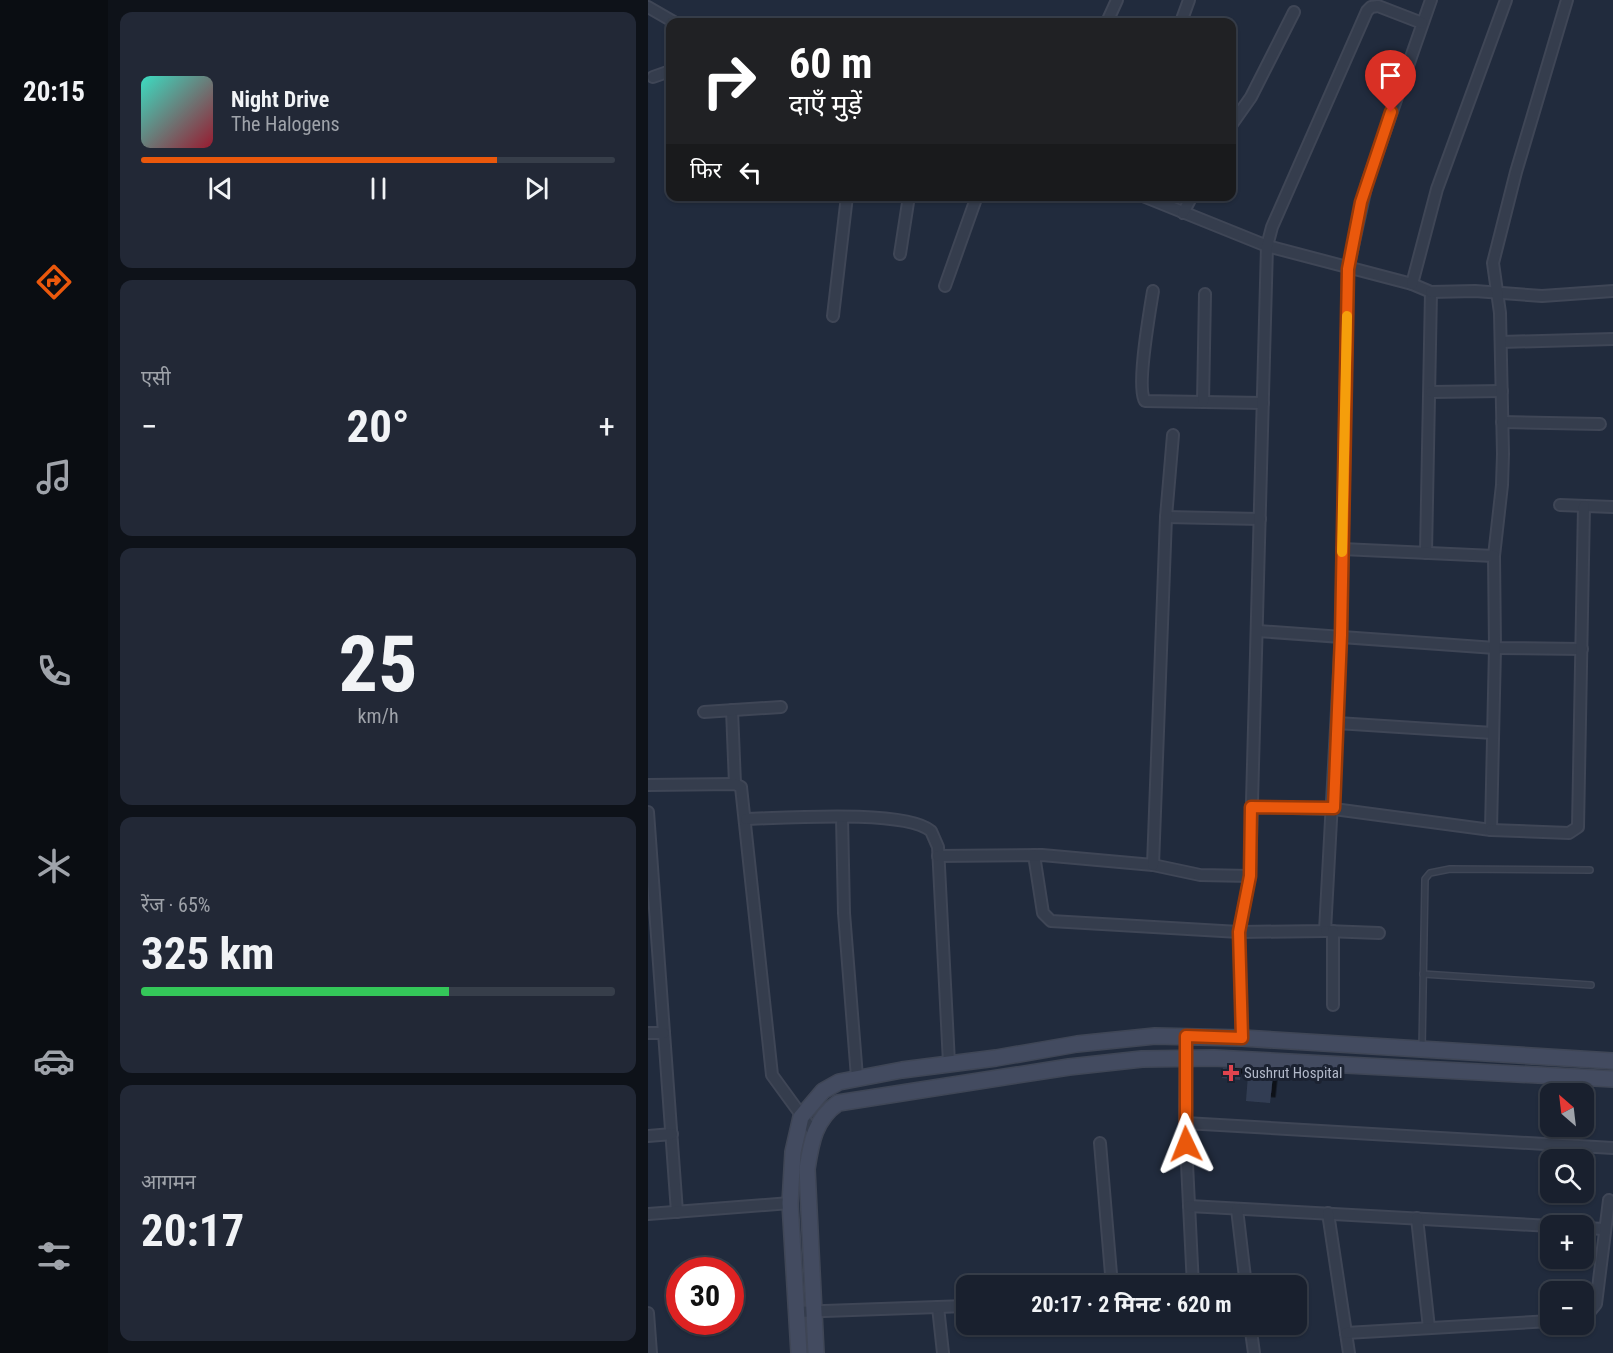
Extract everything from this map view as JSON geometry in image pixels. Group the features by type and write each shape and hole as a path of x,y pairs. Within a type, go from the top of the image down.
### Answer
{"street":[{"path":"1109,18 1117,0"},
{"path":"1183,18 1190,0"},
{"path":"1333,1005 1329,931 1341,635 1348,269 1367,183 1431,0"},
{"path":"1412,284 1437,189 1506,0"},
{"path":"1491,830 1496,648 1494,556 1502,485 1501,342 1493,272 1496,249 1567,0"},
{"path":"1242,1038 1239,932 1250,876 1267,246 1272,227 1367,11 1371,7 1378,6 1422,23"},
{"path":"648,7 667,18"},
{"path":"1236,118 1251,97 1294,12"},
{"path":"653,77 666,72"},
{"path":"833,316 846,201"},
{"path":"900,254 908,201"},
{"path":"945,286 975,201"},
{"path":"1155,201 1267,246 1412,284 1431,292 1542,296 1613,291"},
{"path":"1183,213 1189,201"},
{"path":"1153,291 1144,353 1143,397 1151,402 1263,403"},
{"path":"1426,553 1431,392 1431,292"},
{"path":"1203,402 1205,294"},
{"path":"1501,342 1613,339"},
{"path":"1431,392 1502,391"},
{"path":"1502,422 1600,424"},
{"path":"1153,865 1166,517 1173,435"},
{"path":"1560,505 1613,507"},
{"path":"1251,807 1334,808 1491,830 1569,833 1578,827 1584,506"},
{"path":"1166,517 1260,519"},
{"path":"1342,549 1494,556"},
{"path":"1258,631 1341,635 1496,648 1582,649"},
{"path":"705,712 781,707"},
{"path":"732,710 735,784"},
{"path":"1337,723 1493,732"},
{"path":"648,785 735,784 741,786 772,1075 814,1134"},
{"path":"648,812 654,963 664,1033 677,1212"},
{"path":"746,819 842,817 913,822 926,826 935,838 938,856 949,1063"},
{"path":"842,817 844,913 857,1077"},
{"path":"1034,855 1043,913 1051,921 1239,932 1379,933"},
{"path":"938,856 1034,855 1153,865 1200,875 1250,876"},
{"path":"648,1033 664,1033"},
{"path":"1186,1036 1185,1123 1192,1275"},
{"path":"799,1353 789,1203 793,1152 801,1117 823,1090 857,1077 1132,1037 1242,1038 1422,1051 1613,1061"},
{"path":"816,1353 807,1169 814,1134 827,1111 838,1103 1109,1062 1186,1058 1613,1079"},
{"path":"1185,1123 1613,1148"},
{"path":"648,1136 672,1134"},
{"path":"1100,1143 1111,1275"},
{"path":"1594,1307 1609,1200"},
{"path":"648,1214 789,1203"},
{"path":"1189,1206 1540,1225"},
{"path":"1237,1209 1245,1275"},
{"path":"1328,1213 1349,1353"},
{"path":"1417,1218 1430,1328"},
{"path":"1594,1228 1605,1229"},
{"path":"796,1312 956,1306"},
{"path":"938,1307 943,1353"},
{"path":"648,1313 651,1353"},
{"path":"1346,1333 1540,1322"},
{"path":"1252,1335 1254,1353"}],"lane":[{"path":"1422,1051 1425,879 1430,873 1450,869 1590,870"},
{"path":"1423,974 1591,985"}],"building":[{"path":"1249,1063 1274,1065 1270,1103 1246,1101"},
{"path":"1223,1068 1241,1070 1240,1080 1222,1078"}],"slow traffic":[{"path":"1342,552 1347,316"}],"place":[{"name":"Sushrut Hospital","path":"1231,1073"}],"route":[{"path":"1186,1144 1186,1036 1242,1038 1239,932 1250,876 1251,807 1334,808 1341,635 1348,269 1361,202 1391,112"}]}
